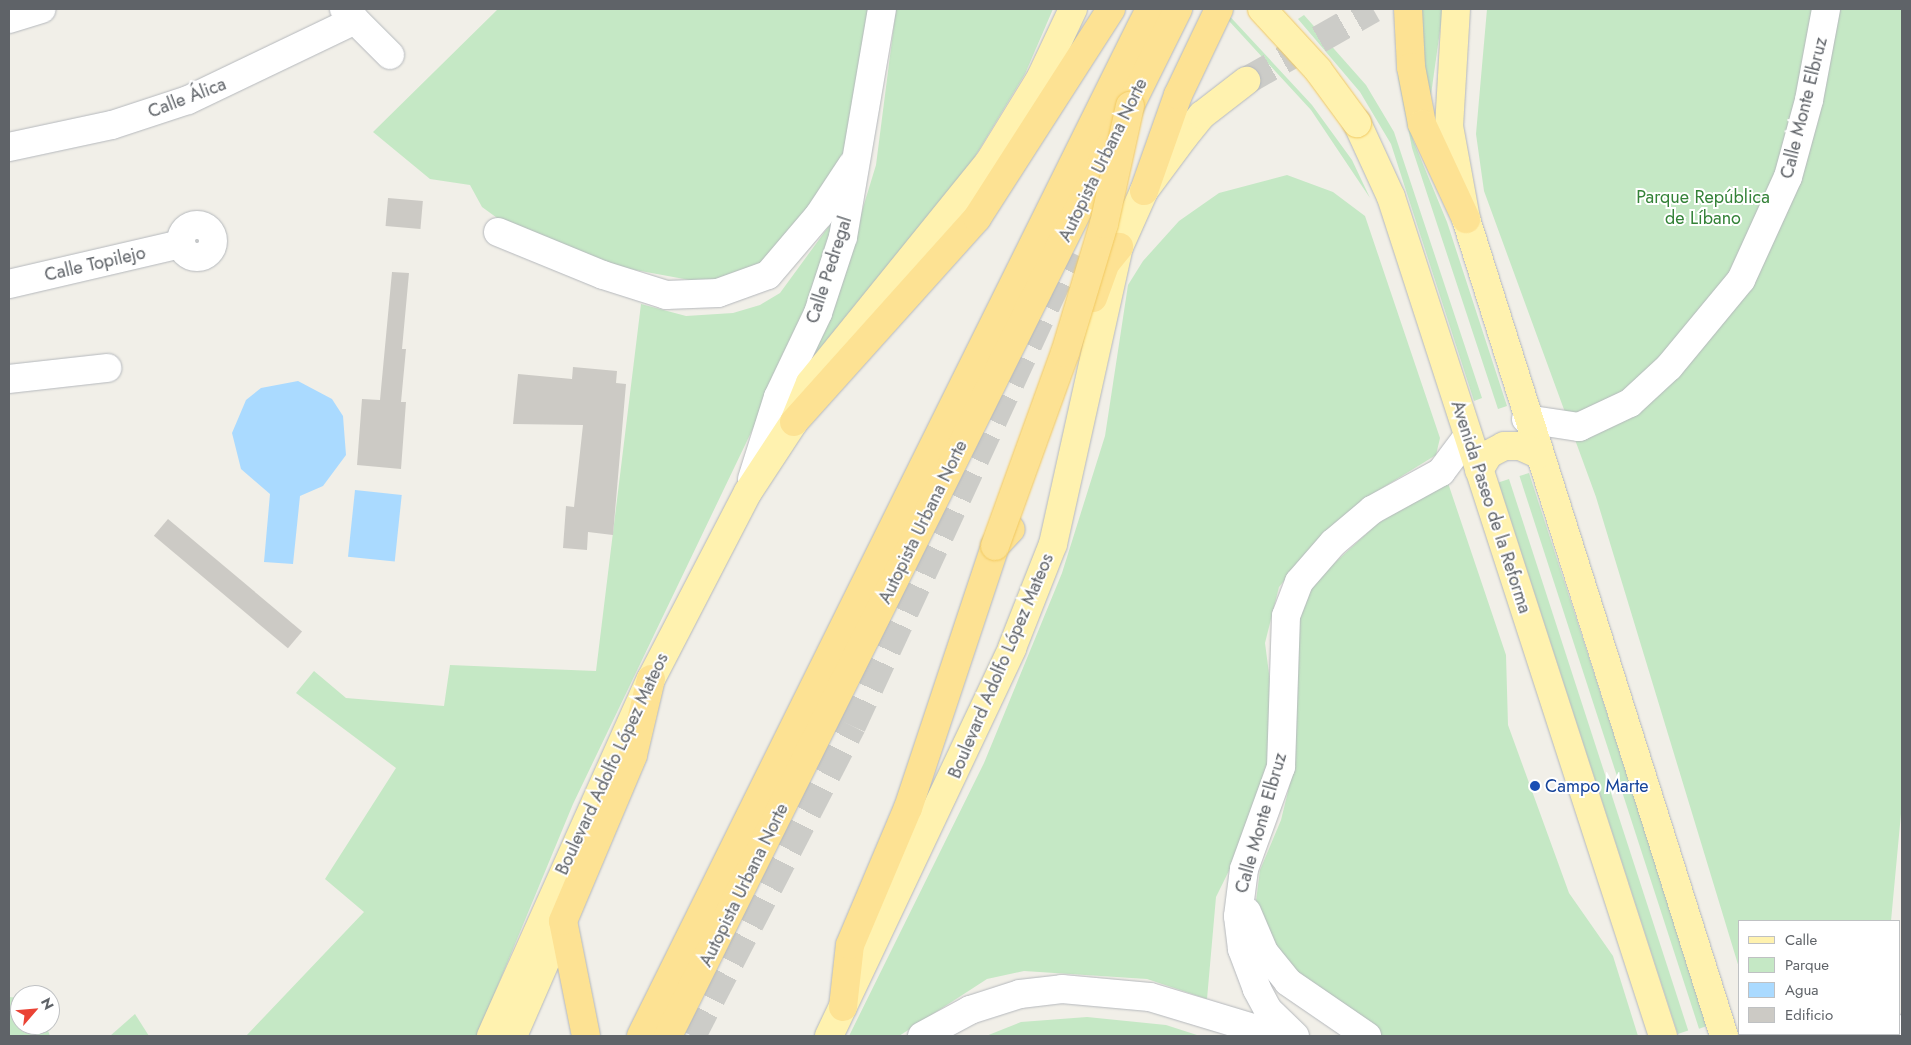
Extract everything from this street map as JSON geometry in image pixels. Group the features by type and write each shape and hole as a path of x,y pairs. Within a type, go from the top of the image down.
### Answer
{"highway":[{"path":"1067,77 1093,9"},
{"path":"794,422 977,218 1111,9"},
{"name":"Autopista Urbana Norte","path":"641,1036 1150,9"},
{"name":"Autopista Urbana Norte","path":"668,1036 1178,9"},
{"path":"1144,191 1178,95 1219,9"},
{"path":"1408,9 1411,67 1422,124 1466,219"},
{"path":"844,1007 850,946 875,889 938,724 995,546 1052,391 1104,224 1130,106"},
{"path":"995,546 1018,516 1045,445 1104,269 1119,248"},
{"path":"1045,445 1052,391"},
{"path":"586,1036 568,961 563,921 633,755 651,679"}],"main road":[{"name":"Boulevard Adolfo López Mateos","path":"491,1036 651,679 748,492 794,422 810,382 989,162 1040,77 1073,9"},
{"name":"Avenida Paseo de la Reforma","path":"1262,9 1339,96 1370,146 1391,197 1663,1036"},
{"path":"1456,9 1448,103 1451,150 1466,219 1526,419 1724,1036"},
{"name":"Boulevard Adolfo López Mateos","path":"829,1036 1012,648 1053,544 1119,248 1144,191 1202,116 1246,81"},
{"path":"1479,470 1489,454 1504,446 1520,446 1538,454"},
{"path":"513,1036 563,921"}],"street":[{"path":"9,19 41,9"},
{"name":"Calle Pedregal","path":"748,492 778,397 818,313 843,237 882,9"},
{"name":"Calle Monte Elbruz","path":"1526,419 1565,428 1611,415 1669,367 1741,280 1788,177 1809,100 1826,9"},
{"path":"349,15 390,55"},
{"name":"Calle Álica","path":"9,147 112,125 188,100 349,15"},
{"path":"498,232 603,275 666,295 718,293 768,275 819,215 858,155"},
{"name":"Calle Topilejo","path":"9,284 181,244"},
{"path":"9,379 107,368"},
{"name":"Calle Monte Elbruz","path":"1295,1036 1268,1010 1248,970 1239,933 1240,884 1281,767 1285,721 1282,631 1299,582 1353,524 1441,472 1468,436"},
{"path":"1240,884 1254,932 1276,969 1300,992 1367,1036"},
{"path":"922,1036 970,1010 1020,994 1062,988 1150,997 1279,1036"}],"green space":[{"path":"498,9 869,9 844,153 825,187 770,260 706,283 597,263 525,238 482,207 470,185 430,179 373,132"},
{"path":"896,9 1053,9 1025,74 965,173 813,360 807,357 844,270 876,165"},
{"path":"1218,9 1223,9 1312,105 1352,160 1370,198 1311,110"},
{"path":"1395,9 1413,140 1447,222 1507,406 1498,409 1412,148 1398,77"},
{"path":"1417,9 1443,9 1429,109"},
{"name":"Parque República de Líbano","path":"1487,9 1902,9 1902,803 1891,920 1738,920 1738,964 1596,497 1484,191 1476,134"},
{"path":"1304,15 1366,85 1394,132 1482,398 1474,401 1391,144 1360,92 1298,19"},
{"path":"1287,175 1333,192 1365,216 1440,438 1436,455 1371,495 1314,545 1279,587 1265,643 1271,689 1268,758 1258,812 1216,897 1207,999 1147,979 1024,971 987,979 899,1036 849,1036 984,763 1062,573 1105,436 1128,285 1143,261 1179,221 1219,193"},
{"path":"837,215 815,299 573,804 477,1036 246,1036 364,912 325,879 396,768 296,693 314,671 346,698 444,706 450,665 596,671 641,304 686,316 733,313 760,305 780,293"},
{"path":"1529,473 1709,1026 1699,1029 1519,476"},
{"path":"1509,479 1688,1031 1678,1034 1499,482"},
{"path":"1447,480 1506,655 1508,725 1569,893 1613,956 1638,1036 1363,1036 1272,956 1255,909 1260,870 1281,820 1294,767 1289,641 1306,589 1377,524"},
{"path":"9,997 10,1035 50,1036 9,1036"},
{"path":"135,1014 149,1036 110,1036"},
{"path":"1087,1017 1166,1025 1200,1036 986,1036 1021,1022"},
{"path":"1759,1035 1820,1035 1759,1036"}],"water":[{"path":"298,381 332,399 343,416 346,455 323,486 300,496 293,564 264,562 270,494 241,469 232,433 246,400 261,388"},
{"path":"355,490 402,495 395,562 348,557"}],"building":[{"path":"388,198 423,201 420,229 386,226"},
{"path":"392,272 409,273 402,349 406,349 401,402 406,402 401,469 357,465 362,399 380,400"},
{"path":"573,367 617,371 616,383 626,384 613,535 588,532 587,550 563,548 566,506 574,507 583,425 513,424 518,374 572,379"},
{"path":"168,519 302,631 288,648 154,536"}],"tunnel":[{"path":"1246,81 1373,9"},
{"path":"692,1036 852,726 1071,252"}],"place":[{"name":"Campo Marte","path":"1535,786"}]}
